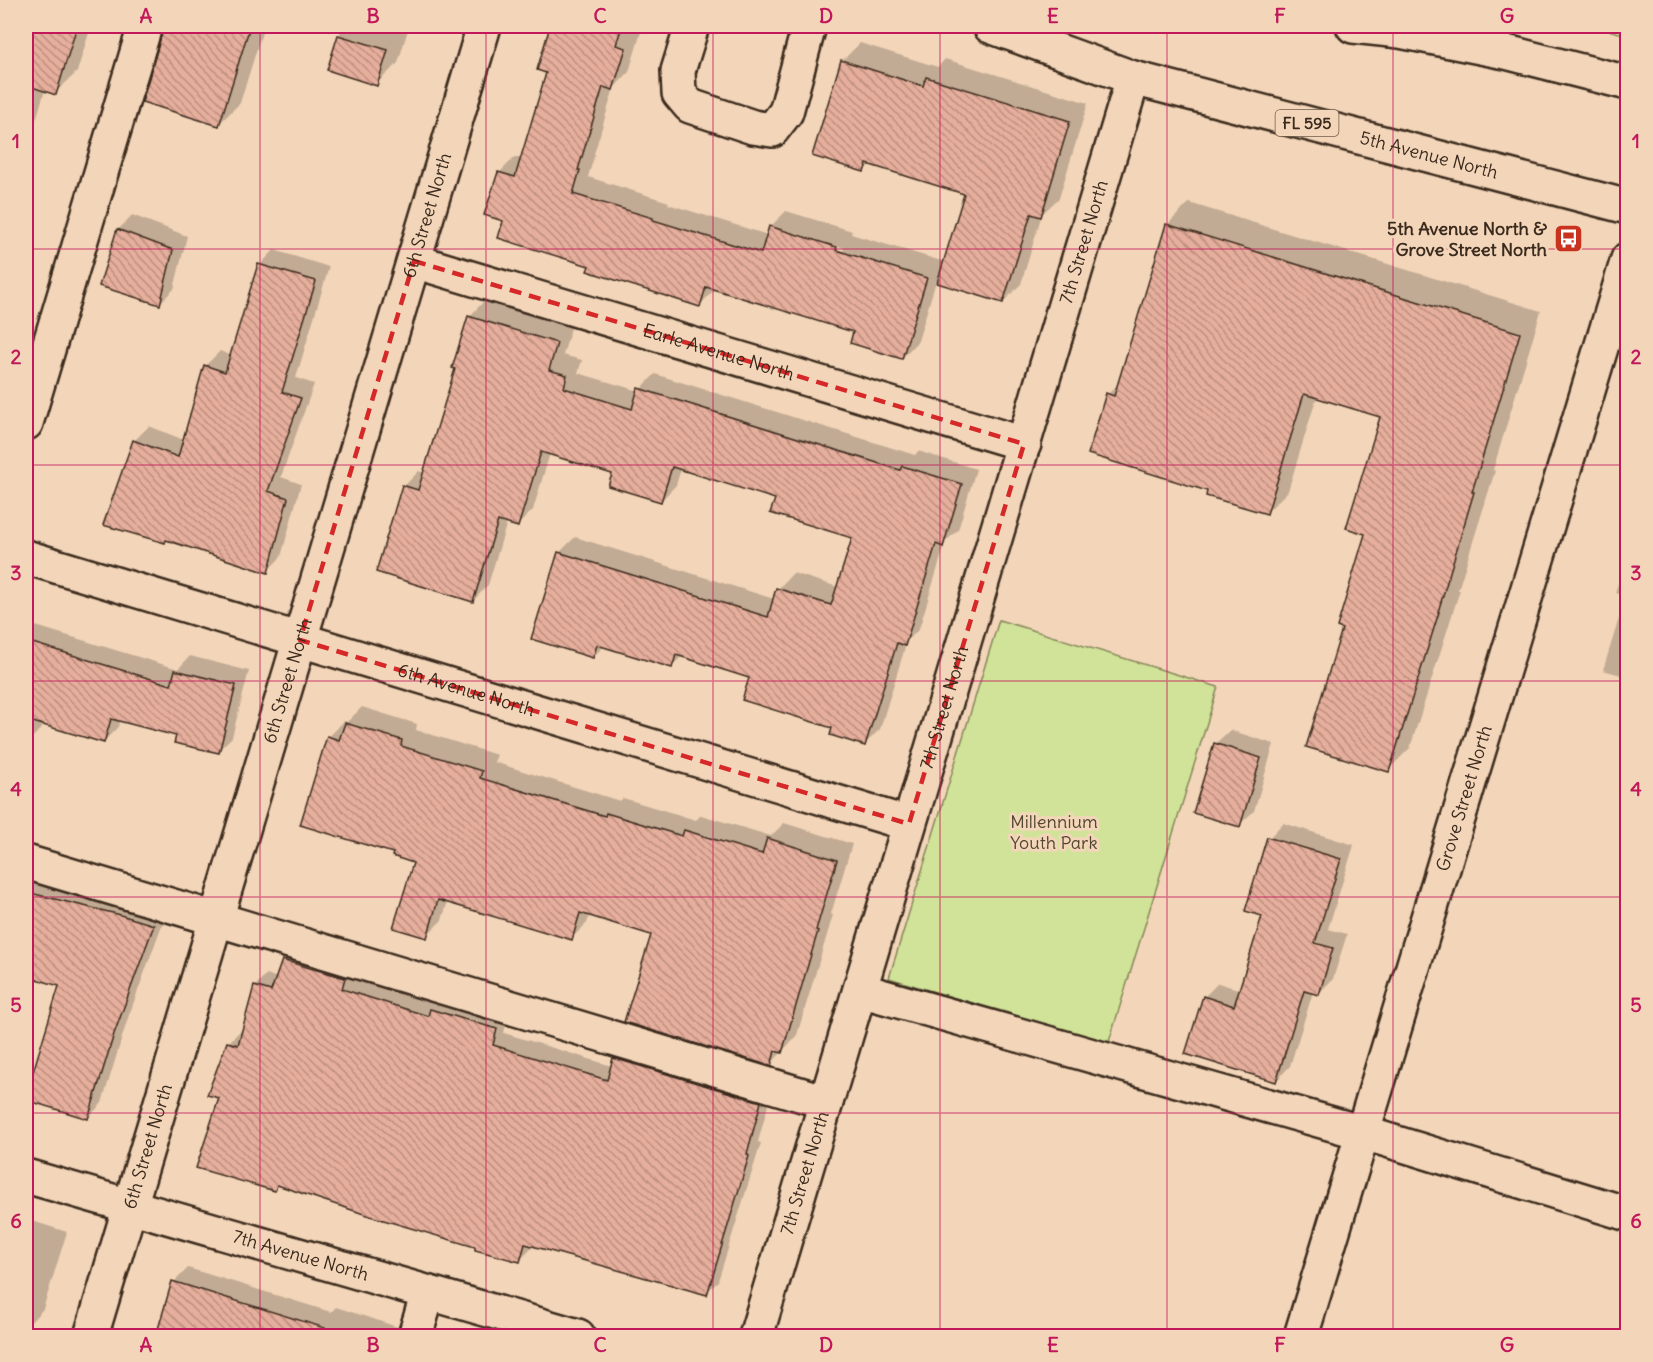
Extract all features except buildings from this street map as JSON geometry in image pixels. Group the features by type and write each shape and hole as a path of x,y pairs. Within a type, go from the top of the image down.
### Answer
{"main road":[{"path":"26,423 145,26"},
{"name":"6th Street North","path":"91,1336 484,26"},
{"path":"692,26 678,71 679,93 690,106 753,127 772,130 786,112 809,26"},
{"name":"5th Avenue North","path":"990,26 1133,78 1628,207"},
{"path":"1353,26 1400,31 1506,51 1628,83"},
{"name":"7th Street North","path":"756,1336 1133,78"},
{"name":"Grove Street North","path":"1301,1336 1628,259"},
{"name":"Earle Avenue North","path":"414,261 1024,444"},
{"name":"6th Avenue North","path":"26,557 909,824"},
{"path":"26,862 826,1102"},
{"path":"860,990 1364,1133 1628,1214"},
{"name":"7th Avenue North","path":"26,1176 578,1336"},
{"path":"415,1336 428,1293"}],"highlighted area":[{"path":"414,261 1024,444 909,824 300,640"}],"green space":[{"path":"1593,26 1627,26 1627,35"},
{"name":"Millennium Youth Park","path":"999,620 1218,687 1108,1045 889,978"}],"place":[{"name":"5th Avenue North & Grove Street North","path":"1568,239"}]}
